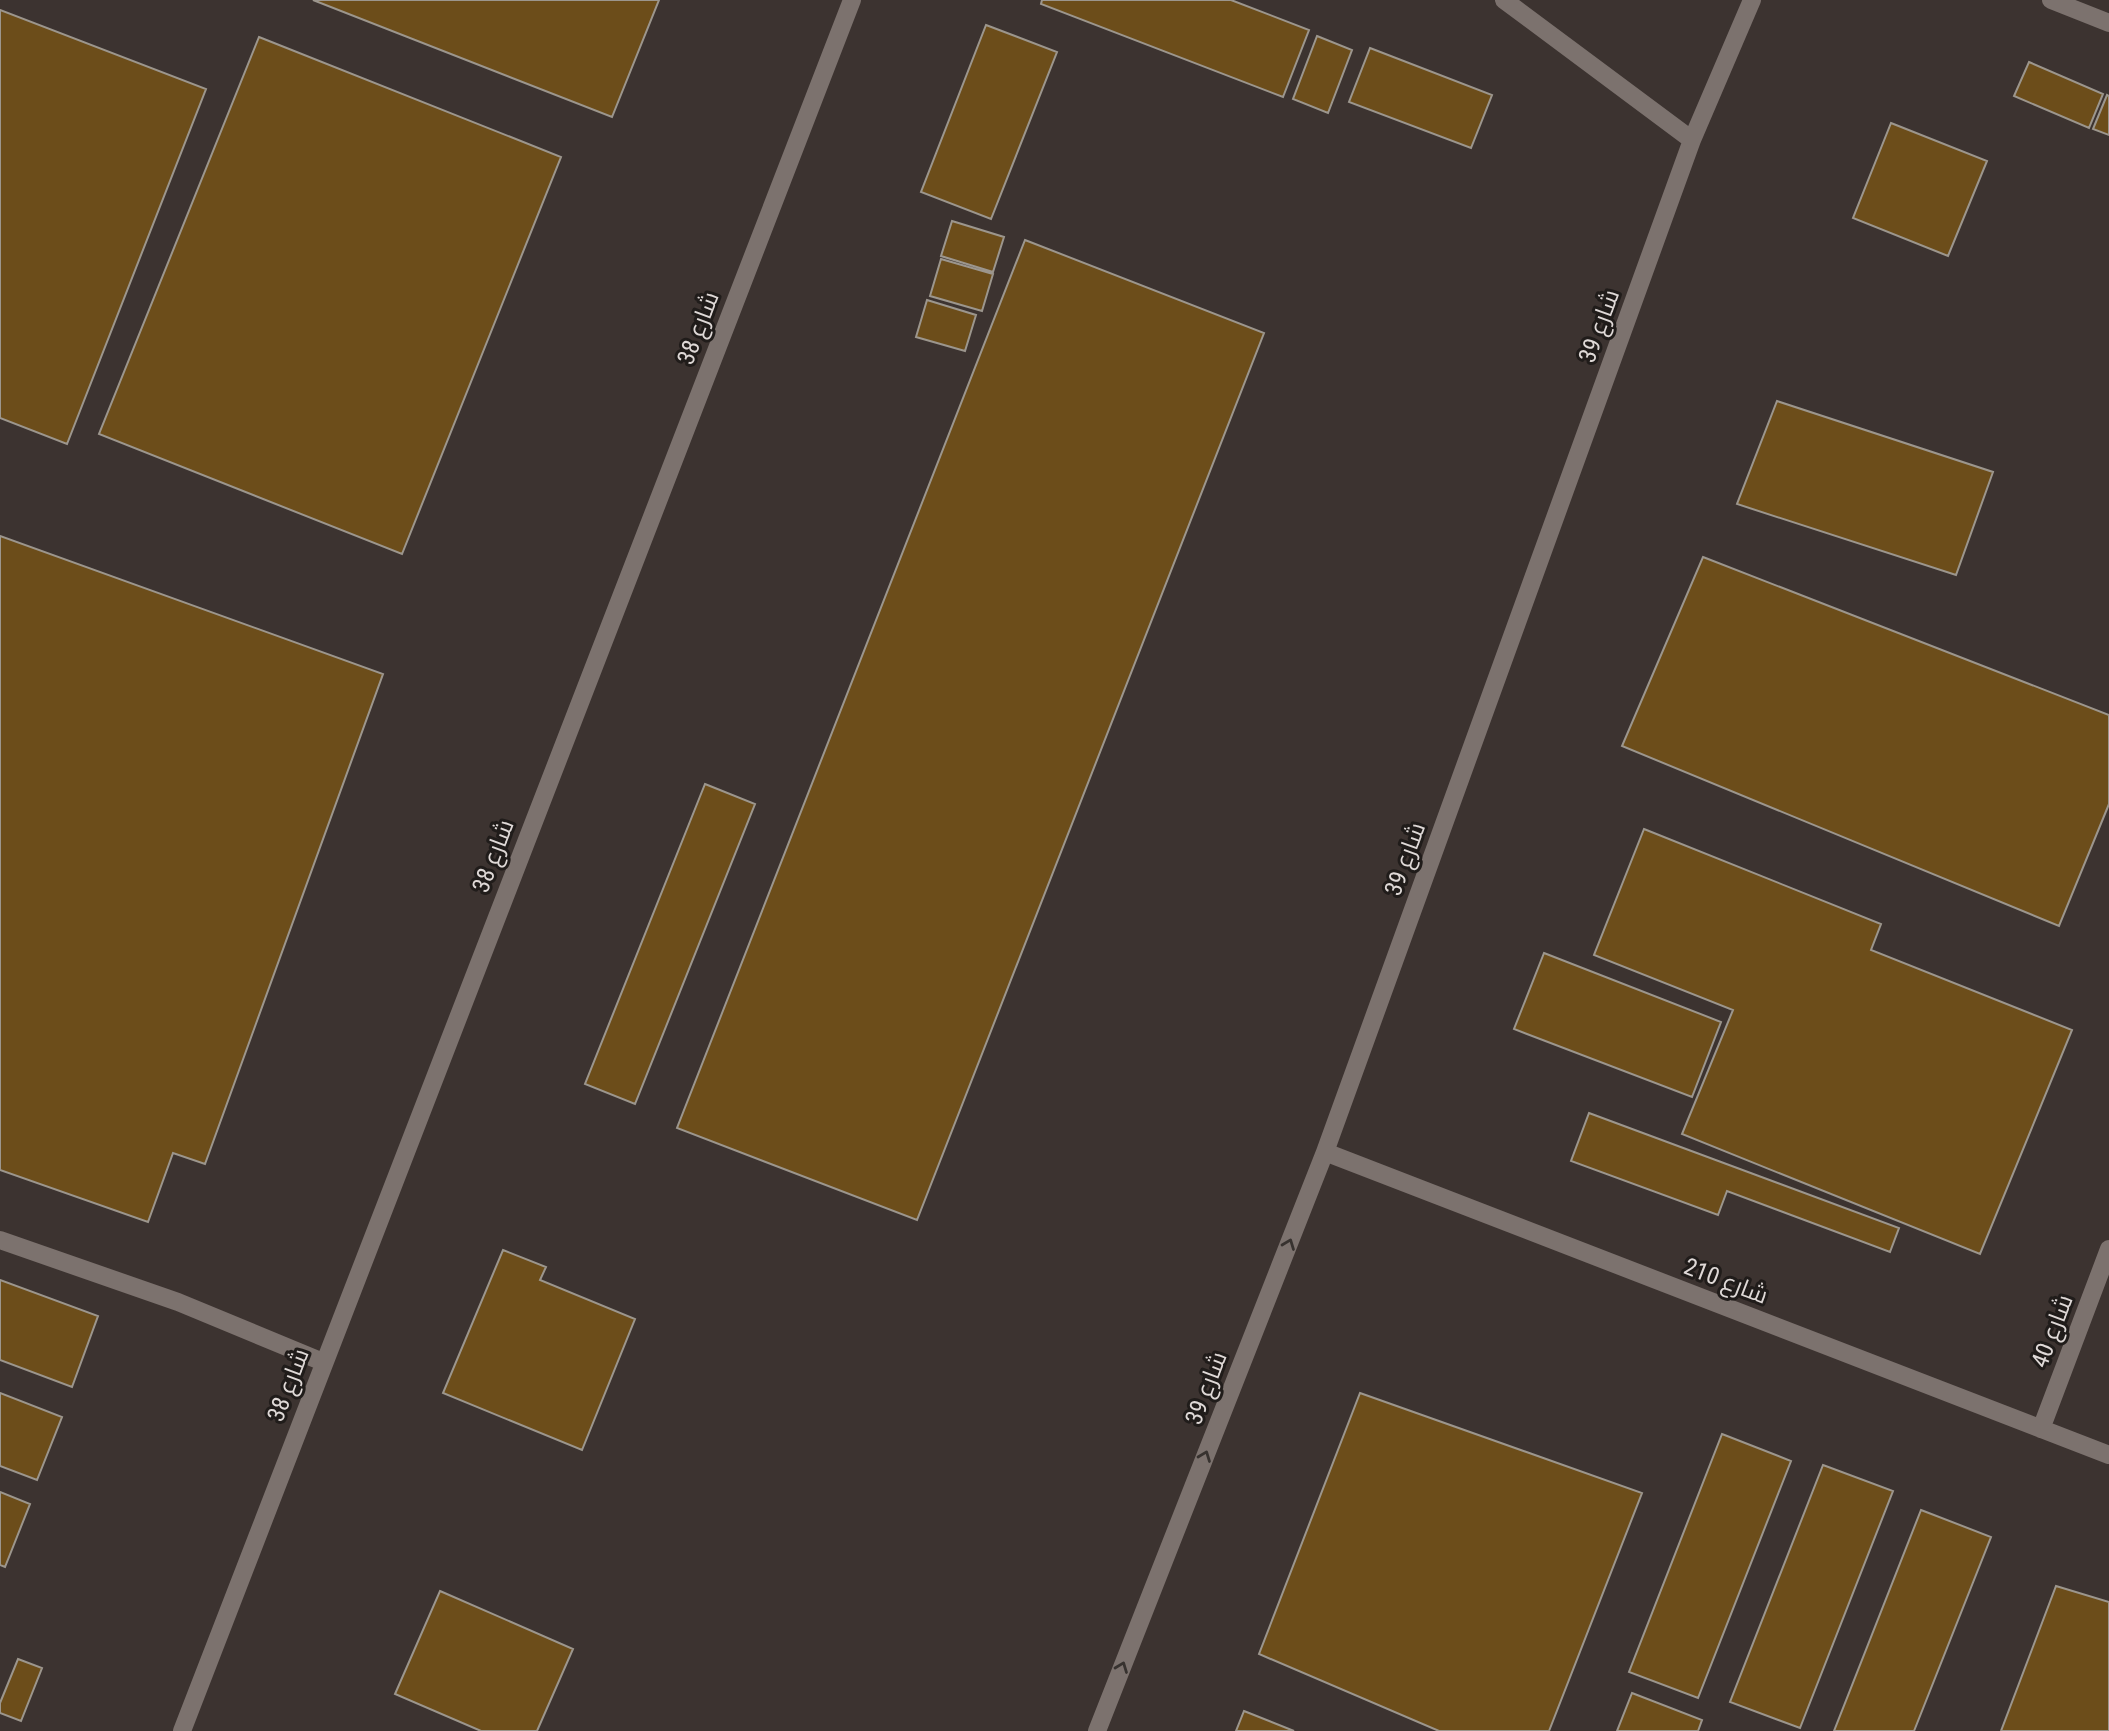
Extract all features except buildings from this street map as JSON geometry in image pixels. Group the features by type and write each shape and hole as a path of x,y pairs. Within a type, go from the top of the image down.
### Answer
{"street":[{"name":"شارع 38","path":"181,1731 852,0"},
{"path":"1504,0 1692,141"},
{"name":"شارع 39","path":"1097,1731 1325,1152 1692,141 1752,0"},
{"path":"2051,0 2109,23"},
{"name":"شارع 210","path":"1325,1152 2109,1455"},
{"path":"0,1240 178,1302 323,1362"},
{"name":"شارع 40","path":"2041,1429 2109,1249"}]}
